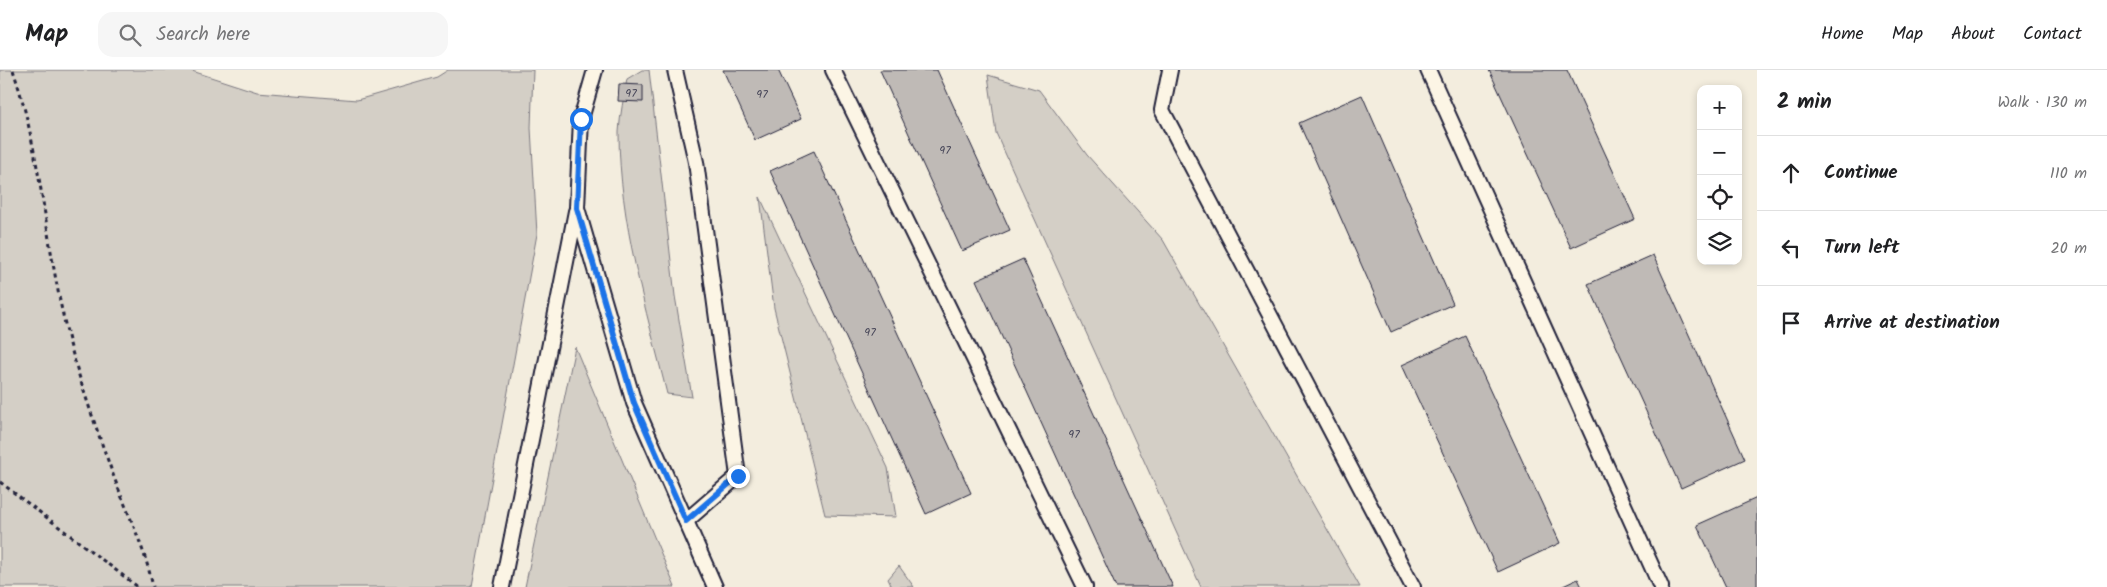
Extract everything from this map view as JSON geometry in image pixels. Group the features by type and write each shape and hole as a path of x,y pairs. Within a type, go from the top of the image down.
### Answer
{"lane":[{"path":"502,587 577,208 581,119 595,70"},
{"path":"675,70 696,162 738,476 686,521"},
{"path":"833,70 1085,587"},
{"path":"1170,70 1162,110 1414,587"},
{"path":"1428,70 1661,587"},
{"path":"577,208 634,403 715,587"}],"path":[{"path":"13,70 38,173 55,278 70,345 115,479 147,558 153,587"},
{"path":"0,482 138,587"}],"shaded area":[{"path":"0,70 189,70 257,92 357,100 437,77 448,70 533,70 531,128 537,234 472,587 0,587"},
{"path":"642,70 649,70 675,296 692,397 667,394 629,232 620,165 619,132 627,79"},
{"path":"988,75 1039,90 1087,155 1163,240 1360,587 1201,587 996,133"},
{"path":"760,197 888,468 896,517 825,515 774,308"},
{"path":"575,347 675,587 525,587"},
{"path":"899,566 914,587 892,587 888,579"}],"building":[{"path":"723,70 778,70 801,119 755,140"},
{"path":"880,70 937,70 1010,230 962,251"},
{"path":"1489,70 1567,70 1635,219 1571,248"},
{"path":"619,84 643,85 643,102 618,101"},
{"path":"1362,95 1453,304 1391,332 1299,123"},
{"path":"814,151 971,493 926,514 770,171"},
{"path":"1653,255 1745,459 1681,488 1588,284"},
{"path":"1023,259 1173,587 1116,587 976,280"},
{"path":"1465,336 1560,543 1498,572 1402,365"},
{"path":"1757,498 1757,587 1726,587 1697,525"},
{"path":"1578,579 1582,587 1561,587"}],"route":[{"path":"581,119 577,208 634,403 686,521 738,476"}]}
